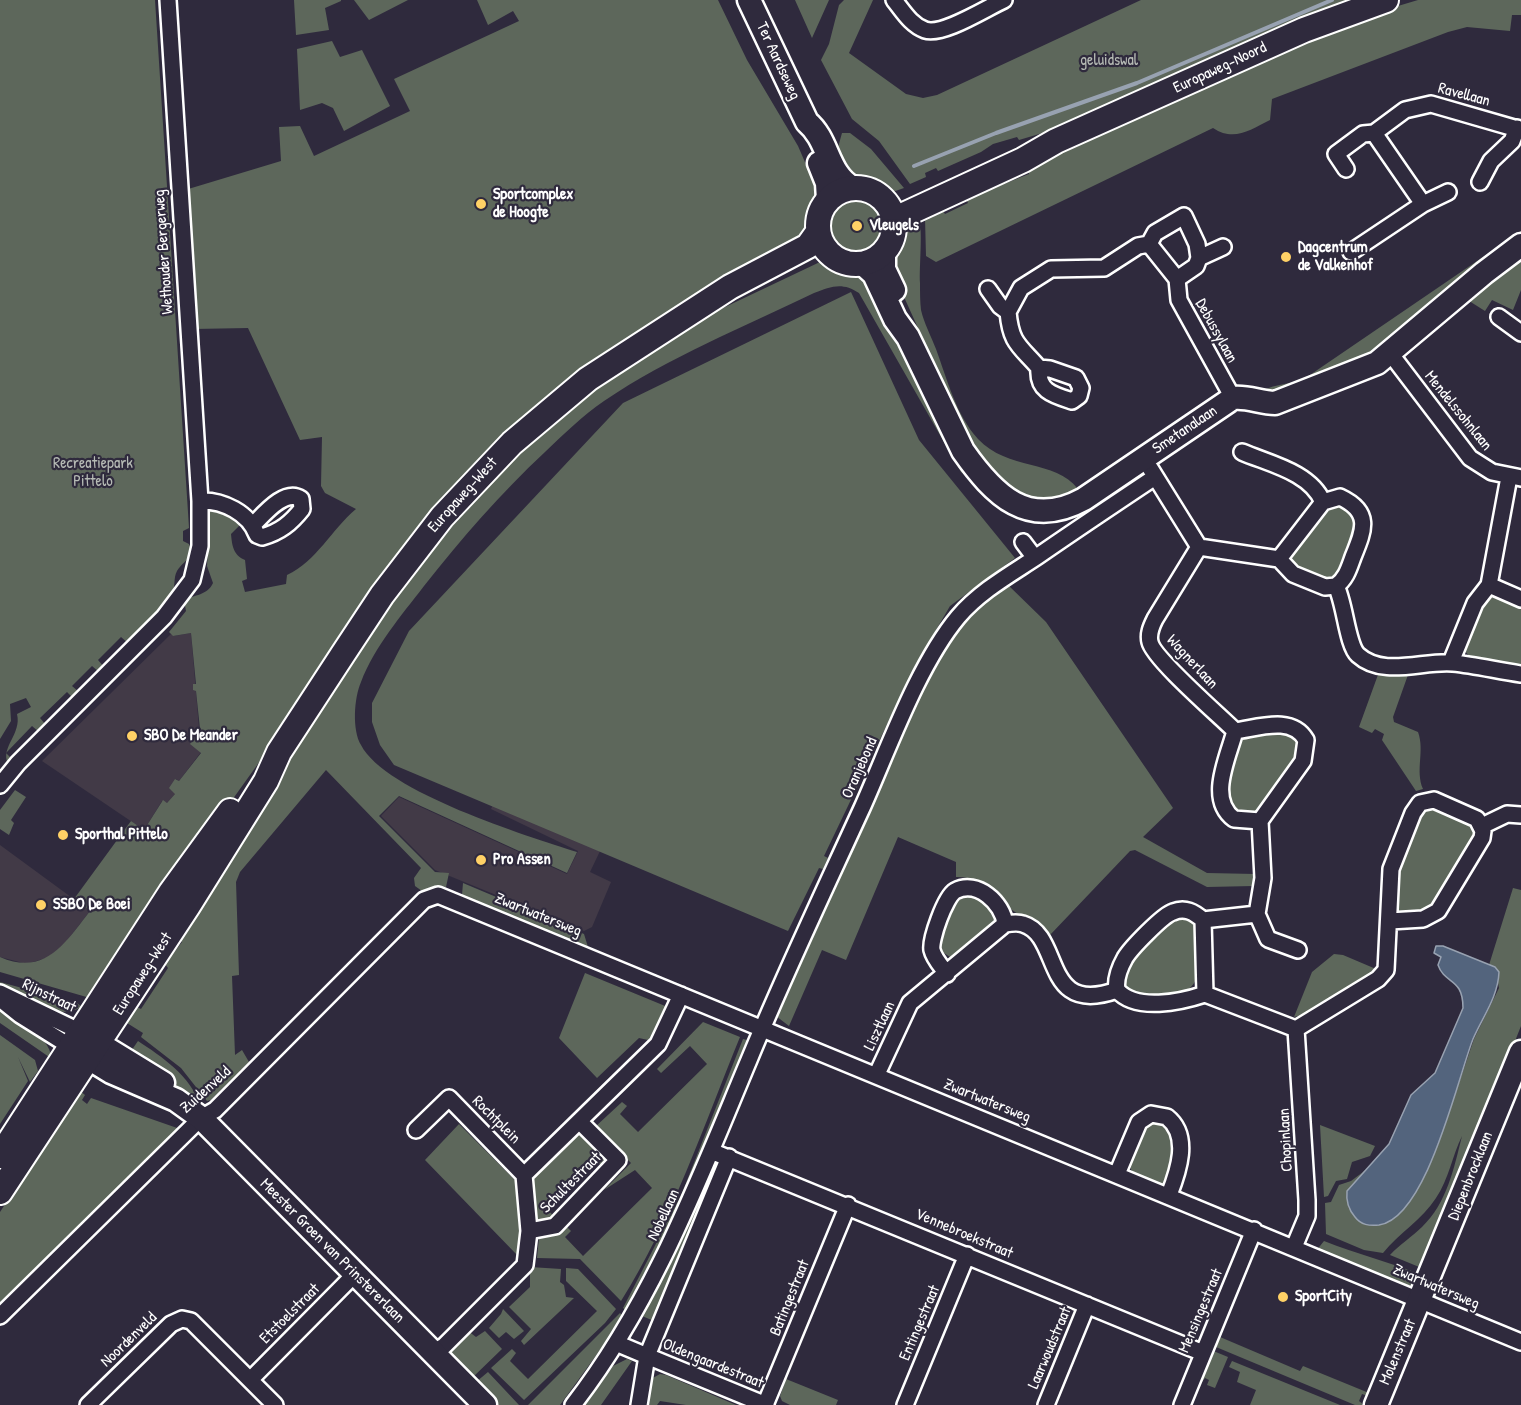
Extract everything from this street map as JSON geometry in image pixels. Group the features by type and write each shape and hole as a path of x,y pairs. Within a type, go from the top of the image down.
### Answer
{"main road":[{"name":"Europaweg-Noord","path":"894,224 906,214 1023,160 1056,141 1304,30 1386,0"},
{"name":"Europaweg-Noord","path":"885,201 901,200 1023,150 1056,141"},
{"path":"853,188 867,190 885,201 892,212 894,224 892,238 873,258 840,261 830,255 822,244 818,232 820,215 828,200 840,192 853,188"},
{"name":"Europaweg-West","path":"0,1192 171,892 257,775 279,752 395,578 470,485 512,444 588,379 730,287 808,246 818,232"},
{"name":"Europaweg-West","path":"710,302 734,294 811,258 830,255"},
{"name":"Europaweg-West","path":"0,1156 85,1045"}],"street":[{"name":"Wethouder Bergerweg","path":"0,785 18,763 164,617 192,580 201,534 200,501 168,0"},
{"name":"Ter Aardseweg","path":"749,0 807,122 814,128 838,178 853,188"},
{"path":"894,0 911,21 926,30 939,31 1004,0"},
{"name":"Ravellaan","path":"1346,169 1336,154 1363,134 1374,133 1405,110 1431,104 1519,129 1512,141 1491,161 1480,182"},
{"name":"Ter Aardseweg","path":"807,122 806,131 827,183 828,200"},
{"path":"1374,133 1386,147 1423,204"},
{"path":"1351,252 1423,204 1448,192"},
{"path":"1039,368 1011,335 1008,328 1008,312 1021,288 1051,269 1104,268 1138,246 1149,244 1155,233 1184,216 1197,244 1199,258 1196,266 1177,279"},
{"name":"Debussylaan","path":"1149,244 1177,279 1179,300 1233,398"},
{"name":"Smetanalaan","path":"873,258 874,274 895,319 909,337 963,451 996,491 1020,507 1044,511 1095,505 1150,467 1233,398 1243,396 1263,403 1275,403 1377,363 1521,245"},
{"path":"1199,258 1223,247"},
{"path":"988,289 1000,306 1008,312"},
{"path":"1499,317 1521,333"},
{"name":"Mendelssohnlaan","path":"1390,353 1470,458 1479,466 1515,478 1489,585 1474,603 1451,662"},
{"path":"1242,452 1304,478 1319,492 1323,502"},
{"path":"1150,467 1199,547 1279,559 1293,574 1325,587 1336,586 1345,577 1362,535 1363,521 1359,511 1347,500 1335,496 1323,502 1279,559"},
{"path":"200,501 213,500 227,506 253,525"},
{"name":"Oranjebond","path":"763,1027 927,664 943,637 971,604 1035,558 1095,505"},
{"path":"1023,542 1035,558"},
{"name":"Wagnerlaan","path":"1199,547 1150,629 1150,642 1161,658 1235,731"},
{"path":"1489,585 1521,599"},
{"path":"1336,586 1344,600 1352,646 1358,655 1386,666 1451,662 1521,674"},
{"path":"1260,821 1234,819 1224,809 1221,800 1221,785 1235,731 1280,724 1298,730 1306,740 1303,761 1260,821 1263,878 1257,914 1268,939 1299,951"},
{"path":"1257,914 1203,920 1186,910 1169,913 1126,956 1117,979 1117,990 1127,999 1151,1003 1190,999 1205,994 1296,1029 1312,1022 1383,975 1388,964 1391,869 1413,813 1420,803 1429,800 1439,802 1473,816 1482,826 1482,838 1438,911 1431,916 1412,922 1390,921"},
{"path":"1482,826 1507,814 1521,814"},
{"path":"947,974 933,954 931,946 948,897 954,892 968,889 984,893 998,904 1004,913 1005,924 1024,924 1036,932 1058,977 1068,987 1091,995 1117,990"},
{"name":"Zwartwatersweg","path":"438,895 877,1074 1521,1342"},
{"name":"Zuidenveld","path":"0,1316 201,1118 215,1110 424,900 438,895"},
{"path":"1203,920 1205,994"},
{"name":"Lisztlaan","path":"877,1074 906,1008 1005,924"},
{"name":"Rijnstraat","path":"0,993 85,1045"},
{"path":"524,1175 658,1044 681,995"},
{"name":"Rijnstraat","path":"0,999 20,1015 85,1045"},
{"name":"Nobellaan","path":"573,1405 616,1343 663,1260 763,1027"},
{"name":"Chopinlaan","path":"1294,1247 1306,1216 1307,1200 1296,1029"},
{"name":"Meester Groen van Prinstererlaan","path":"85,1045 115,1074 176,1100 201,1118 485,1405"},
{"name":"Diepenbrocklaan","path":"1420,1299 1520,1061"},
{"name":"Rochtplein","path":"416,1130 449,1098 524,1175"},
{"path":"1117,1174 1139,1122 1151,1114 1167,1117 1177,1130 1180,1155 1180,1167 1169,1195"},
{"name":"Schultestraat","path":"530,1231 555,1226 618,1160 580,1122"},
{"name":"Vennebroekstraat","path":"711,1151 848,1205 1203,1353"},
{"path":"646,1356 729,1157"},
{"name":"Schultestraat","path":"433,1352 444,1346 525,1265 530,1231 524,1175"},
{"name":"Batingestraat","path":"766,1405 848,1205"},
{"name":"Mensingestraat","path":"1182,1405 1254,1230"},
{"name":"Entingestraat","path":"905,1405 967,1255"},
{"name":"Etstoelstraat","path":"250,1380 355,1275"},
{"name":"Molenstraat","path":"1376,1405 1420,1299"},
{"name":"Laarwoudstraat","path":"1046,1405 1087,1305"},
{"name":"Noordenveld","path":"88,1405 171,1323 182,1319 191,1321 250,1380"},
{"name":"Oldengaardestraat","path":"616,1343 766,1405"},
{"name":"Oldengaardestraat","path":"639,1405 646,1356"},
{"path":"250,1380 275,1405"}],"shaded area":[{"name":"SBO De Meander","path":"191,633 201,752 179,781 176,779 175,794 167,803 162,801 144,830 42,761 171,634 174,636"},
{"name":"Pro Assen","path":"503,783 611,828 590,872 611,882 592,927 584,931 435,870 381,816 399,797 567,874 578,851 491,809"},
{"name":"SSBO De Boei","path":"0,845 90,911 62,947 49,957 27,964 0,957"}],"green space":[{"name":"Recreatiepark Pittelo","path":"0,0 155,0 189,528 183,531 183,541 189,544 191,553 177,571 172,593 152,619 128,643 121,637 98,660 104,667 99,672 92,666 72,686 79,692 73,698 67,692 40,718 46,725 39,732 32,726 7,752 17,728 17,714 31,707 26,698 10,704 11,721 0,739"},
{"path":"294,0 341,1 325,8 329,30 296,35"},
{"path":"354,0 408,0 369,20"},
{"path":"477,0 718,0 747,60 798,146 814,183 821,183 819,204 808,233 574,373 557,393 484,458 429,514 283,729 90,998 0,972 0,957 30,963 53,953 63,944 90,911 74,899 131,821 144,830 163,800 167,803 175,794 169,788 175,779 179,781 201,753 190,744 200,729 196,691 193,690 193,684 196,684 191,633 173,636 169,632 186,611 184,600 208,590 213,583 207,566 210,511 218,509 240,521 241,524 231,534 236,552 245,560 247,579 242,581 245,592 286,584 287,575 307,562 356,509 325,493 321,486 322,437 300,440 248,328 193,329 185,190 281,161 279,127 300,126 314,156 410,111 394,79 519,21 513,11 488,25"},
{"path":"795,0 829,0 812,38"},
{"name":"geluidswal","path":"844,0 873,0 849,53 906,94 923,98 937,95 1141,0 1360,0 1076,123 1019,140 1017,137 993,144 981,152 938,171 936,168 925,173 926,177 910,184 879,141 852,119 821,60 829,44 839,5"},
{"path":"1418,0 1521,0 1521,15 1512,15 1510,31 1467,27 1448,32 1272,99 1270,120 1249,131 1228,134 1213,128 936,262 926,256 925,218 942,210 945,214 968,203 966,199 1029,174 1029,167 1076,143 1368,15"},
{"path":"332,41 340,57 362,50 390,106 344,131 333,108 322,103 300,110 297,49"},
{"path":"842,133 850,133 871,149 904,188 887,194 863,184 835,158"},
{"path":"850,198 862,198 872,202 880,210 884,226 880,242 872,250 862,254 850,254 840,250 832,242 828,232 828,220 832,210 840,202"},
{"path":"919,220 921,310 964,419 978,439 990,449 1003,456 1057,473 1078,489 1074,494 1038,499 1012,490 991,470 969,441 895,277 896,243 903,231"},
{"path":"1521,231 1521,237 1373,355 1272,394 1262,391 1307,377"},
{"path":"1521,256 1521,290 1513,310 1492,300 1485,311 1466,299"},
{"path":"820,262 855,270 868,278 967,477 961,472 859,293 848,287 831,287 814,293 707,343 654,370 588,413 497,500 406,609 381,644 367,669 359,689 355,714 358,739 375,762 398,779 459,810 577,852 567,873 399,796 379,816 435,872 449,873 446,887 436,886 422,891 415,886 414,878 421,868 326,770 240,872 236,882 239,975 232,976 235,1055 242,1050 249,1062 211,1100 207,1101 181,1068 141,1037 143,1033 127,1023 137,1007 141,1009 168,968 165,964 182,942 178,939 208,881 426,551 492,475 579,399 702,318"},
{"path":"851,292 919,440 1015,558 950,606 915,666 824,856 828,858 823,869 819,868 788,931 394,765 380,745 372,722 372,703 409,631 623,403"},
{"path":"1335,502 1348,506 1357,525 1338,577 1327,581 1296,569 1290,559 1328,505"},
{"path":"1006,583 1046,622 1173,808 1143,837 1207,873 1255,874 1253,886 1207,887 1135,850 1130,851 1050,935 1015,912 982,884 956,877 956,862 898,837 846,960 822,950 789,1026 776,1016 780,1004 938,651 974,607"},
{"path":"1490,595 1521,604 1521,668 1471,658 1463,649 1482,601"},
{"path":"1379,672 1409,672 1393,717 1394,722 1418,732 1423,789 1416,791 1382,740 1384,734 1375,729 1372,733 1359,727"},
{"path":"1280,728 1300,739 1298,758 1257,812 1244,814 1233,809 1226,803 1229,774 1237,745 1251,734"},
{"path":"7,754 12,759 8,764 6,758"},
{"path":"15,790 26,797 11,820 14,823 9,835 0,829 0,810"},
{"path":"1426,807 1472,822 1477,834 1432,909 1404,916 1397,908 1396,882 1411,836 1421,812"},
{"path":"463,883 584,934 588,947 586,949 462,895"},
{"path":"1513,888 1521,890 1521,1026 1424,1269 1390,1255 1431,1218 1438,1207 1444,1196 1462,1136 1436,1198 1383,1253 1364,1250 1326,1234 1325,1203 1331,1202 1339,1185 1351,1181 1371,1166 1347,1191 1349,1209 1438,1145 1474,1039 1499,988 1495,967 1489,965"},
{"path":"975,894 998,914 997,924 957,957 950,957 938,949 944,922 952,906 958,900"},
{"path":"1176,918 1190,918 1197,925 1197,977 1186,991 1178,995 1158,997 1130,993 1124,984 1132,959"},
{"path":"1334,954 1343,955 1376,969 1306,1014 1294,1017 1312,972"},
{"path":"585,973 670,1008 662,1027 648,1040 639,1038 597,1078 559,1038"},
{"path":"0,982 77,1003 82,1007 62,1012 51,1010 0,986"},
{"path":"0,1009 39,1035 45,1042 52,1059 0,1023"},
{"path":"703,1022 740,1037 672,1205 621,1301 580,1259 537,1258 539,1238 557,1235 566,1226 571,1231 565,1237 583,1256 652,1188 635,1170 604,1190 631,1163 595,1127 622,1102 627,1106 620,1114 638,1132 707,1064 690,1046 661,1073 657,1069"},
{"path":"0,1035 35,1060 38,1071 30,1082 18,1057 28,1081 0,1124"},
{"path":"743,1039 747,1040 691,1178 661,1245 627,1311 623,1308 682,1193"},
{"path":"138,1041 166,1060 183,1076 199,1104 184,1096 173,1083 129,1054"},
{"path":"80,1091 85,1095 82,1100 87,1104 91,1098 180,1129 0,1305 0,1212"},
{"path":"1150,1121 1163,1122 1173,1145 1171,1168 1165,1184 1161,1185 1135,1176 1129,1166 1145,1127"},
{"path":"459,1124 516,1181 521,1255 519,1257 425,1160"},
{"path":"1320,1125 1375,1146 1370,1156 1352,1162 1347,1179 1336,1181 1328,1196 1324,1197"},
{"path":"581,1134 590,1138 597,1145 606,1162 603,1167 593,1159 545,1206 555,1218 535,1224 531,1195 533,1179 549,1159 574,1137"},
{"path":"715,1164 719,1166 654,1321 642,1316 666,1272"},
{"path":"1324,1241 1422,1275 1419,1281 1405,1287 1316,1251"},
{"path":"530,1267 561,1269 560,1282 564,1285 566,1297 574,1298 524,1345 521,1341 531,1329 509,1307 530,1287"},
{"path":"566,1268 578,1269 616,1309 605,1323 524,1400 491,1368 512,1349 516,1353 510,1361 528,1379 597,1311 566,1281"},
{"path":"503,1309 524,1331 514,1339 506,1332 499,1338 489,1328"},
{"path":"620,1313 624,1317 560,1405 528,1405"},
{"path":"468,1331 476,1337 485,1331 502,1349 472,1378 446,1355 448,1348"},
{"path":"1220,1337 1300,1371 1303,1366 1369,1393 1368,1396 1362,1394 1359,1401 1364,1405 1355,1405 1216,1347"},
{"path":"1211,1350 1228,1357 1215,1388 1207,1385 1209,1380 1205,1378 1202,1382 1198,1381"},
{"path":"627,1359 632,1361 601,1405 584,1405 613,1366"},
{"path":"1232,1361 1340,1405 1250,1405 1256,1390 1237,1382 1240,1372 1229,1367"},
{"path":"488,1372 519,1405 494,1405 476,1382"},
{"path":"660,1374 736,1405 686,1405 660,1401 657,1405 649,1405 651,1379"},
{"path":"786,1379 838,1400 836,1405 790,1405 782,1401 780,1396"}],"water":[{"path":"1436,946 1443,946 1495,967 1499,972 1496,990 1473,1039 1449,1114 1426,1174 1412,1199 1396,1217 1379,1225 1366,1224 1357,1220 1351,1211 1347,1191 1389,1144 1411,1095 1435,1073 1463,1008 1460,991 1438,965 1441,957 1434,953"}],"waterway":[{"path":"914,166 996,133 1137,83 1332,0"}],"place":[{"name":"Sportcomplex de Hoogte","path":"481,204"},
{"name":"Vleugels","path":"857,226"},
{"name":"Dagcentrum de Valkenhof","path":"1286,257"},
{"name":"SBO De Meander","path":"132,736"},
{"name":"Sporthal Pittelo","path":"63,835"},
{"name":"Pro Assen","path":"481,860"},
{"name":"SSBO De Boei","path":"41,905"},
{"name":"SportCity","path":"1283,1297"}]}
